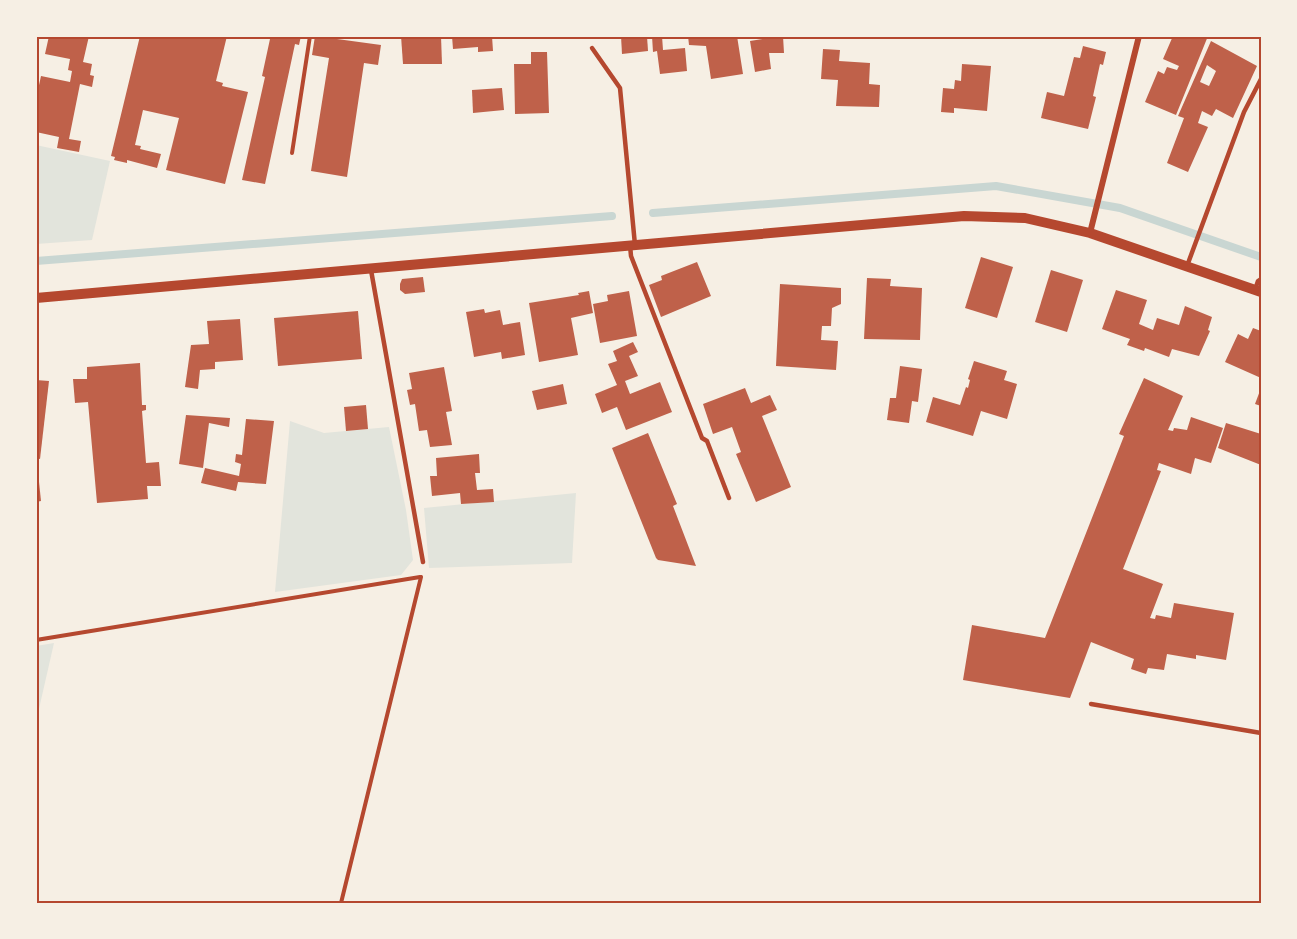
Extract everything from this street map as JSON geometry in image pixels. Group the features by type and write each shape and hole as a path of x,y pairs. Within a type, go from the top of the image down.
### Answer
{"street":[{"path":"1090,233 1139,36"},
{"path":"36,297 964,216 1025,218 1090,233 1258,291"}],"lane":[{"path":"592,48 620,88 631,256 702,438 707,441 729,498"},
{"path":"1187,266 1244,112 1261,79"},
{"path":"370,268 423,562"},
{"path":"1258,291 1258,281 1261,279"},
{"path":"1091,704 1261,733"}],"path":[{"path":"292,153 309,36"},
{"path":"341,903 423,562"},
{"path":"36,640 421,577"}],"shaded area":[{"path":"36,145 110,161 92,240 36,244"},
{"path":"290,421 324,433 389,427 406,510 413,560 401,575 275,592"},
{"path":"576,493 572,563 429,568 424,508"},
{"path":"54,643 36,722 36,646"}],"building":[{"path":"49,36 89,36 83,62 92,64 90,75 94,76 92,87 80,84 69,139 81,141 79,152 57,148 59,137 36,132 36,99 41,76 70,82 72,71 68,70 70,59 45,54"},
{"path":"140,36 227,36 216,81 223,83 222,86 248,92 225,184 166,170 179,118 143,110 135,145 141,146 140,149 161,154 157,168 127,160 127,163 114,160 115,157 111,156"},
{"path":"265,36 301,36 299,45 295,44 265,184 242,180 265,77 262,76 270,39"},
{"path":"315,36 381,45 378,65 364,63 347,177 311,171 329,58 312,55"},
{"path":"401,36 441,36 442,64 403,64"},
{"path":"452,36 492,36 493,51 478,52 478,47 453,49"},
{"path":"621,36 647,36 648,51 622,54"},
{"path":"652,36 662,36 663,50 685,48 687,71 660,74 657,51 653,52"},
{"path":"688,36 737,36 743,74 711,79 706,46 689,45"},
{"path":"768,36 783,36 784,53 769,53 771,69 755,72 750,41 768,38"},
{"path":"1173,36 1208,36 1176,115 1145,102 1158,71 1164,74 1167,67 1177,70 1179,66 1163,59"},
{"path":"1211,41 1257,66 1233,118 1216,109 1212,116 1202,111 1198,123 1208,127 1188,172 1167,163 1184,118 1178,116","holes":["1207,65 1216,71 1209,86 1200,82"]},
{"path":"1083,46 1106,52 1103,65 1100,64 1093,96 1096,97 1088,129 1041,118 1047,92 1064,96 1074,57 1080,58"},
{"path":"823,49 840,50 839,61 870,63 869,84 880,85 879,107 836,106 838,80 821,79"},
{"path":"531,52 547,52 549,113 515,114 514,64 531,64"},
{"path":"962,64 991,66 987,111 954,108 954,113 941,112 943,88 954,89 955,80 961,81"},
{"path":"502,88 504,110 473,113 472,90"},
{"path":"981,257 1013,267 997,318 965,308"},
{"path":"697,262 711,296 661,317 649,285 662,280 661,276"},
{"path":"1051,270 1083,280 1067,332 1035,322"},
{"path":"423,277 425,292 405,294 400,290 402,279"},
{"path":"867,278 891,279 890,286 922,288 920,340 864,339"},
{"path":"780,284 841,288 841,304 832,308 831,326 822,326 821,340 838,341 836,370 776,366"},
{"path":"1116,290 1147,300 1139,324 1153,330 1157,318 1179,325 1185,306 1212,317 1208,330 1210,331 1199,356 1172,349 1169,357 1145,348 1144,351 1127,345 1130,339 1102,329"},
{"path":"589,291 593,313 571,318 578,355 539,362 529,303 579,295 578,293"},
{"path":"629,291 637,336 600,343 593,304 608,301 607,295"},
{"path":"484,309 485,313 500,310 503,325 520,322 525,355 502,359 501,352 474,357 466,312"},
{"path":"358,311 362,359 278,366 274,318"},
{"path":"240,319 243,360 215,362 215,369 200,370 198,389 185,387 191,345 209,344 207,321"},
{"path":"1253,328 1261,331 1261,378 1225,362 1238,334 1248,339"},
{"path":"633,342 638,352 629,356 638,376 625,381 630,394 660,382 672,412 626,430 617,407 602,413 595,394 617,385 608,364 617,361 613,351"},
{"path":"974,361 1007,371 1004,380 1017,384 1007,419 981,411 973,436 926,422 933,397 960,405 966,387 968,388 970,380 968,379"},
{"path":"140,363 142,405 146,405 146,410 142,411 146,463 159,462 161,486 147,486 148,499 97,503 88,402 75,403 73,379 87,379 87,367"},
{"path":"900,366 922,369 918,402 912,401 909,423 887,420 890,398 896,398"},
{"path":"444,367 452,411 446,412 452,445 430,447 427,430 419,431 415,404 410,405 407,390 412,389 409,373"},
{"path":"1144,378 1183,396 1168,430 1173,431 1174,428 1187,430 1191,417 1223,428 1211,463 1195,458 1191,474 1159,463 1157,470 1161,471 1123,569 1163,584 1150,618 1155,619 1156,615 1171,618 1174,603 1234,613 1226,660 1196,655 1196,659 1167,654 1164,670 1148,668 1146,674 1131,669 1134,659 1091,642 1070,698 963,680 972,625 1045,638 1124,436 1119,434"},
{"path":"36,380 49,381 40,459 36,458"},
{"path":"563,384 567,404 537,410 532,391"},
{"path":"745,388 751,403 770,395 777,410 762,416 791,487 756,502 736,454 741,452 732,427 713,434 703,404"},
{"path":"1261,388 1261,406 1255,404"},
{"path":"366,405 368,429 346,431 344,407"},
{"path":"186,415 230,418 229,427 209,423 203,468 179,464"},
{"path":"246,419 274,421 266,484 238,482 236,491 201,483 205,468 239,476 241,464 235,462 236,454 242,455"},
{"path":"1226,423 1261,434 1261,465 1218,448"},
{"path":"648,433 677,504 673,506 696,566 656,558 612,448"},
{"path":"479,454 480,473 475,473 477,490 493,489 494,502 461,504 460,493 432,496 430,476 437,476 436,458"},
{"path":"39,482 41,501 36,502 36,483"}],"waterway":[{"path":"653,213 996,186 1120,208 1261,257"},
{"path":"36,261 612,216"}]}
